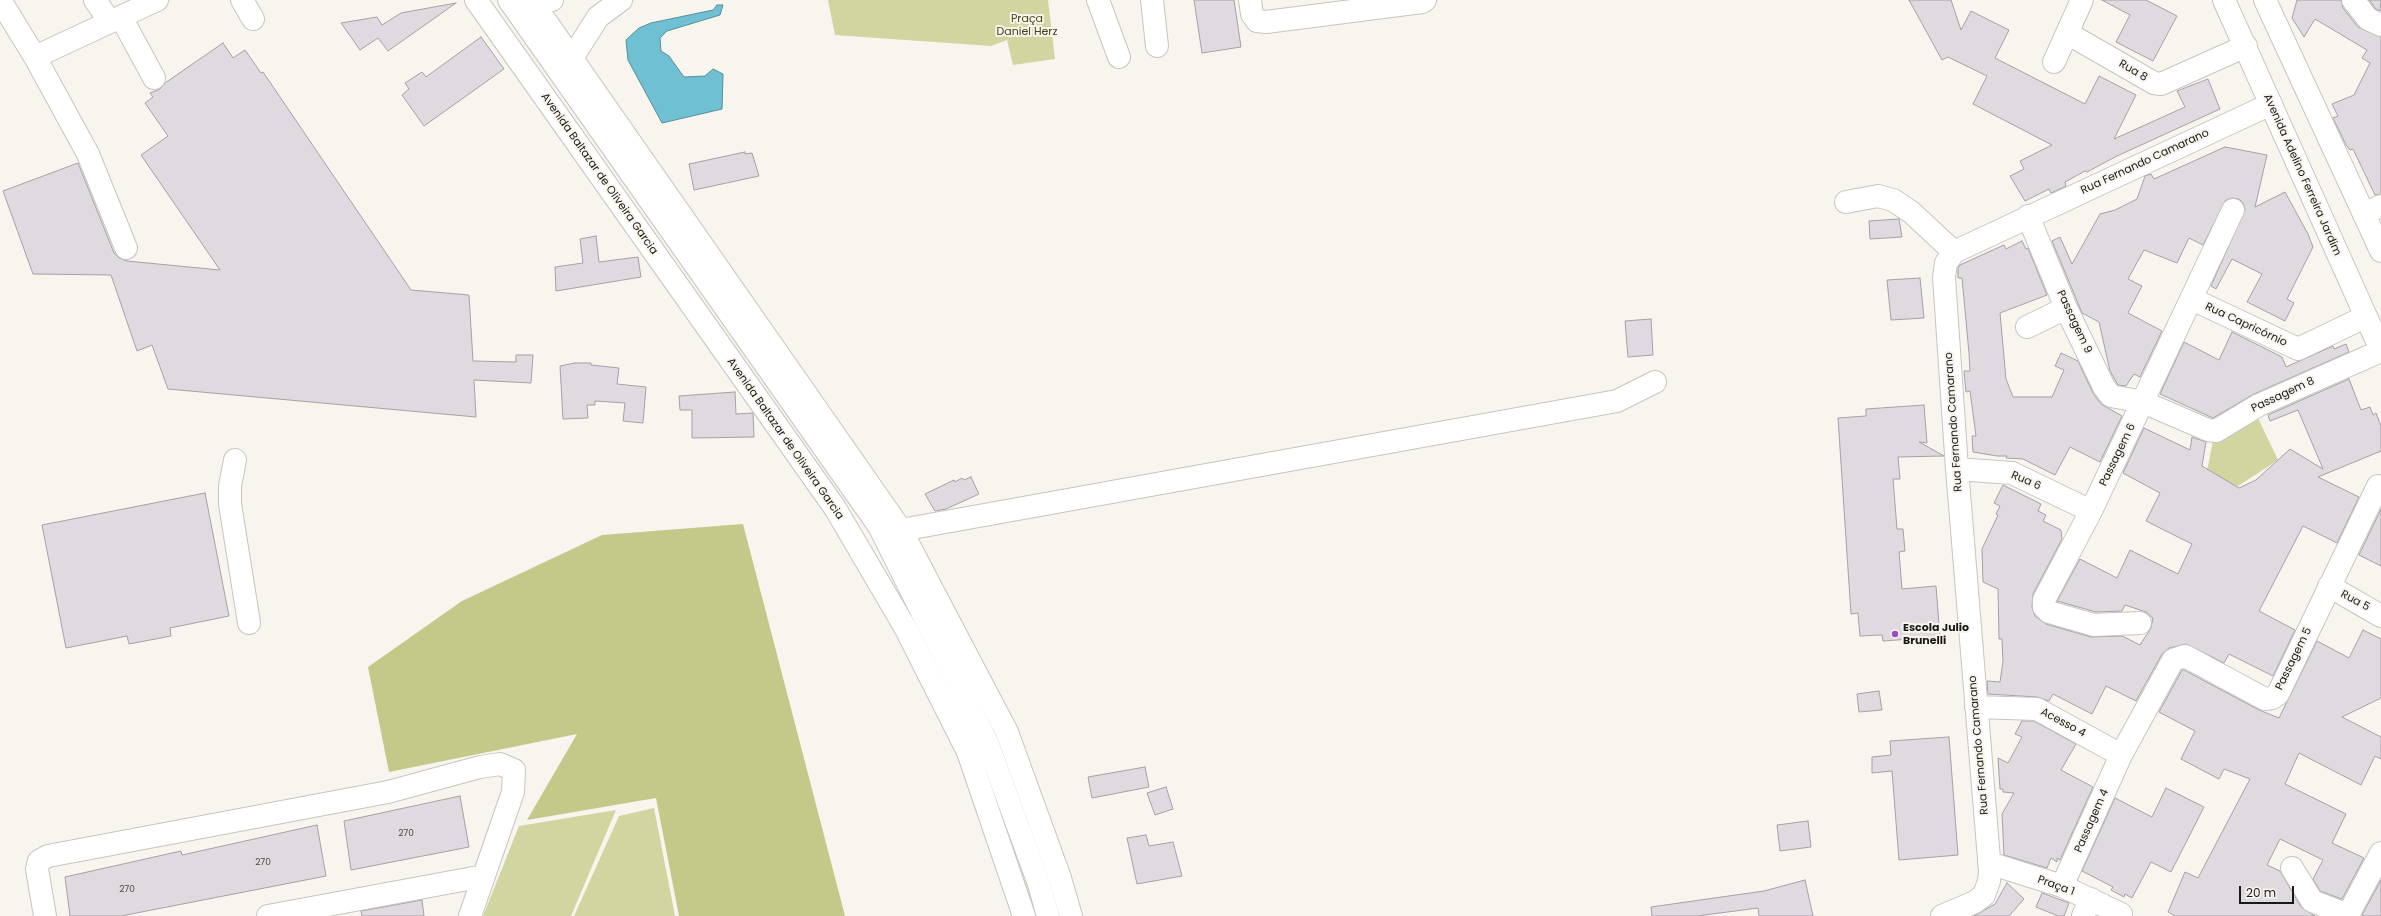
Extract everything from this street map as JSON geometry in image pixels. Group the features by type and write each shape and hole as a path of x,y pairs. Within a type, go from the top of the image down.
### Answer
{"street":[{"path":"0,0 35,57 88,154 126,248"},
{"path":"95,0 116,20 154,78"},
{"path":"35,57 157,0"},
{"path":"242,0 253,19"},
{"name":"Avenida Baltazar de Oliveira Garcia","path":"476,0 835,508 906,629 968,752 1024,916"},
{"path":"509,0 565,63 598,96 901,530 1007,732 1060,878 1071,916"},
{"path":"565,126 565,63 598,16 621,0"},
{"path":"1098,0 1119,56"},
{"path":"1152,0 1157,46"},
{"path":"1250,0 1252,14 1257,21 1343,6 1422,2 1425,0"},
{"path":"2054,62 2082,0"},
{"name":"Avenida Adelino Ferreira Jardim","path":"2224,0 2246,46 2270,104 2381,351"},
{"path":"2265,0 2372,210 2381,251"},
{"path":"2353,0 2368,19 2381,25"},
{"path":"539,1 565,63 879,526 987,742 1039,884"},
{"name":"Rua 8","path":"2067,33 2154,83 2169,81 2246,46"},
{"name":"Rua Fernando Camarano","path":"1942,916 1975,902 1984,895 1989,881 1989,863 1957,469 1944,277 1946,264 1954,252 2028,216 2270,104"},
{"path":"1846,202 1878,196 1893,200 1911,212 1954,252"},
{"name":"Passagem 6","path":"2140,623 2094,625 2049,612 2044,607 2044,600 2091,511 2233,210"},
{"name":"Passagem 9","path":"2028,216 2066,308 2107,391 2111,396 2143,402"},
{"name":"Rua Capricórnio","path":"2192,299 2298,349 2365,317"},
{"path":"2027,328 2066,308"},
{"name":"Passagem 8","path":"2143,402 2208,430 2216,431 2259,405 2381,351"},
{"path":"901,530 1617,401 1655,382"},
{"path":"235,460 230,486 230,504 249,623"},
{"name":"Rua 6","path":"1957,469 2012,473 2091,511"},
{"name":"Passagem 5","path":"2121,755 2173,660 2178,657 2185,656 2265,699 2272,698 2278,694 2378,486"},
{"name":"Rua 5","path":"2329,586 2381,616"},
{"name":"Acesso 4","path":"1976,707 2037,709 2121,755"},
{"path":"1007,732 1039,884 1048,916"},
{"path":"968,752 1039,884"},
{"name":"Passagem 4","path":"2062,886 2121,755"},
{"path":"45,916 36,869 39,861 48,856 388,792 480,767 500,764 514,770 514,792 470,916"},
{"path":"2292,868 2312,901 2348,915 2381,853"},
{"name":"Praça 1","path":"1989,863 2062,886 2087,908 2121,914"},
{"path":"268,916 484,876"}],"green space":[{"name":"Praça Daniel Herz","path":"828,0 1048,0 1055,59 1013,65 1007,40 991,46 835,35"},
{"path":"2257,416 2278,460 2232,490 2207,471 2213,441"},
{"path":"743,524 845,916 679,916 656,798 527,820 577,734 389,772 368,667 462,601 602,535"},
{"path":"654,808 675,916 574,916 619,816"},
{"path":"616,810 571,916 483,916 519,826"}],"water":[{"path":"717,5 723,5 720,15 667,31 660,38 661,51 669,56 684,77 705,76 713,69 723,74 722,109 662,123 628,60 626,40 639,28 651,23 713,10"}],"building":[{"path":"1194,0 1234,0 1241,47 1202,53"},
{"path":"1909,0 1951,0 1961,30 1971,11 2009,30 1995,58 2085,104 2099,76 2136,95 2114,139 2185,107 2177,91 2208,79 2220,109 2117,156 2087,172 2085,171 2065,182 2066,186 2051,193 2049,189 2025,201 2010,176 2024,169 2020,161 2052,145 1973,104 1987,76 1948,57 1942,60"},
{"path":"2102,0 2146,0 2177,16 2153,61 2116,42 2130,15"},
{"path":"2297,0 2341,0 2343,8 2358,27 2381,37 2381,194 2375,195 2353,149 2350,150 2346,145 2333,118 2338,116 2332,104 2354,95 2370,63 2362,58 2367,50 2315,19 2304,37 2292,18"},
{"path":"2369,0 2381,0 2380,11 2376,9"},
{"path":"456,3 388,51 378,38 360,50 341,23 377,17 382,25 401,13"},
{"path":"481,37 504,69 424,126 402,95 409,89 405,83 422,72 426,77"},
{"path":"223,43 233,58 245,50 261,73 263,72 411,290 469,295 473,361 516,362 516,355 533,355 531,383 474,380 476,417 168,389 152,345 137,351 111,275 33,274 3,191 78,163 114,253 119,258 127,261 220,270 141,155 168,136 145,103 153,97 150,93 160,89 165,83"},
{"path":"2225,147 2267,155 2255,207 2285,192 2308,234 2313,247 2287,299 2294,303 2285,321 2247,302 2262,274 2232,259 2216,289 2211,286 2245,209 2243,203 2239,199 2232,198 2226,200 2203,245 2189,238 2177,263 2144,250 2128,279 2142,286 2128,313 2162,331 2140,377 2134,374 2126,386 2118,385 2110,371 2099,322 2082,313 2052,241 2060,237 2072,264 2100,214 2115,210 2137,199 2145,176 2151,174 2154,179"},
{"path":"745,152 745,154 752,153 759,176 694,190 689,164"},
{"path":"1899,219 1902,237 1870,239 1869,221"},
{"path":"596,236 599,262 638,257 641,277 556,291 555,267 583,263 580,239"},
{"path":"2022,241 2026,249 2028,248 2047,295 2000,313 2006,379 2013,397 2052,397 2064,370 2055,366 2061,353 2078,361 2093,393 2101,404 2122,416 2100,462 2070,447 2055,475 2023,459 2006,458 2007,456 1973,452 1972,436 1976,436 1970,391 1966,392 1964,371 1970,371 1969,353 1962,278 1958,278 1958,268 1960,265 2004,245 2006,249"},
{"path":"1920,278 1924,318 1891,320 1887,280"},
{"path":"1651,319 1653,355 1628,357 1625,321"},
{"path":"2232,332 2282,357 2286,367 2333,346 2334,349 2346,344 2349,352 2254,394 2213,418 2160,394 2184,342 2219,360"},
{"path":"575,363 591,363 591,365 619,368 617,384 646,387 643,423 623,421 625,403 595,401 595,405 587,405 588,418 563,419 560,366"},
{"path":"2349,379 2361,410 2370,407 2373,415 2376,413 2381,426 2381,451 2318,477 2359,497 2337,543 2303,526 2259,611 2295,630 2273,676 2229,654 2224,663 2186,644 2169,648 2162,654 2136,701 2106,686 2092,714 2053,694 2049,701 2037,697 1988,694 1987,681 2000,682 2003,661 2002,639 1999,639 1998,589 1983,582 1982,549 1998,515 1996,514 2000,506 1994,503 2003,485 2041,504 2038,511 2046,515 2043,521 2061,530 2062,539 2033,594 2032,607 2035,616 2046,624 2091,637 2122,636 2140,645 2151,628 2153,618 2146,612 2125,605 2122,611 2096,612 2057,601 2080,559 2117,578 2130,550 2178,574 2192,544 2146,521 2160,493 2123,473 2144,428 2190,450 2192,437 2206,442 2202,466 2239,488 2256,480 2290,449 2323,469 2298,410 2270,421 2268,415"},
{"path":"735,392 736,414 753,413 754,437 692,438 692,410 680,410 679,396"},
{"path":"1924,405 1927,443 1919,442 1944,456 1898,457 1900,479 1893,479 1897,529 1903,529 1905,551 1899,552 1902,589 1936,586 1940,637 1883,641 1882,635 1860,636 1858,613 1851,614 1838,418 1866,416 1866,409"},
{"path":"971,477 979,494 946,509 935,511 925,494 954,480 955,482 962,478 964,480"},
{"path":"205,493 229,616 170,628 171,636 129,644 127,636 66,648 42,525"},
{"path":"2381,509 2381,566 2359,555"},
{"path":"2363,630 2381,639 2381,698 2342,717 2381,737 2381,759 2375,756 2361,785 2299,753 2285,784 2346,814 2332,843 2364,858 2342,899 2320,891 2313,879 2323,860 2280,839 2267,865 2280,871 2301,907 2315,916 2175,916 2168,912 2185,872 2198,878 2250,779 2224,769 2219,779 2181,759 2195,731 2159,712 2182,670 2259,710 2279,718 2317,641 2349,658"},
{"path":"1879,691 1882,710 1859,712 1857,694"},
{"path":"2022,721 2034,721 2076,744 2061,770 2093,787 2060,860 2057,858 2057,862 2051,858 2047,868 2004,855 2002,814 2014,793 2003,792 2003,789 2000,789 1998,758 2008,763 2022,737 2015,734"},
{"path":"1949,737 1958,855 1899,860 1892,771 1872,773 1872,757 1891,755 1890,741"},
{"path":"1145,767 1149,787 1092,798 1088,777"},
{"path":"1166,787 1173,809 1155,815 1147,793"},
{"path":"2166,788 2204,807 2171,872 2151,862 2132,898 2125,894 2124,897 2111,890 2113,887 2082,871 2115,798 2152,817"},
{"path":"460,796 469,847 351,870 344,821"},
{"path":"1808,821 1811,847 1780,851 1777,825"},
{"path":"317,825 326,876 121,916 70,916 65,877 181,851 182,855"},
{"path":"1146,835 1149,846 1173,842 1182,876 1137,884 1127,838"},
{"path":"1805,880 1813,916 1759,916 1758,908 1697,916 1652,916 1651,907 1764,891"},
{"path":"2381,880 2381,916 2362,915"},
{"path":"2007,883 2024,899 2009,916 1974,916 1995,904"},
{"path":"2042,893 2069,903 2064,916 2058,916 2036,907"},
{"path":"422,900 424,916 362,916 361,911"}],"place":[{"name":"Escola Julio Brunelli","path":"1895,634"}]}
